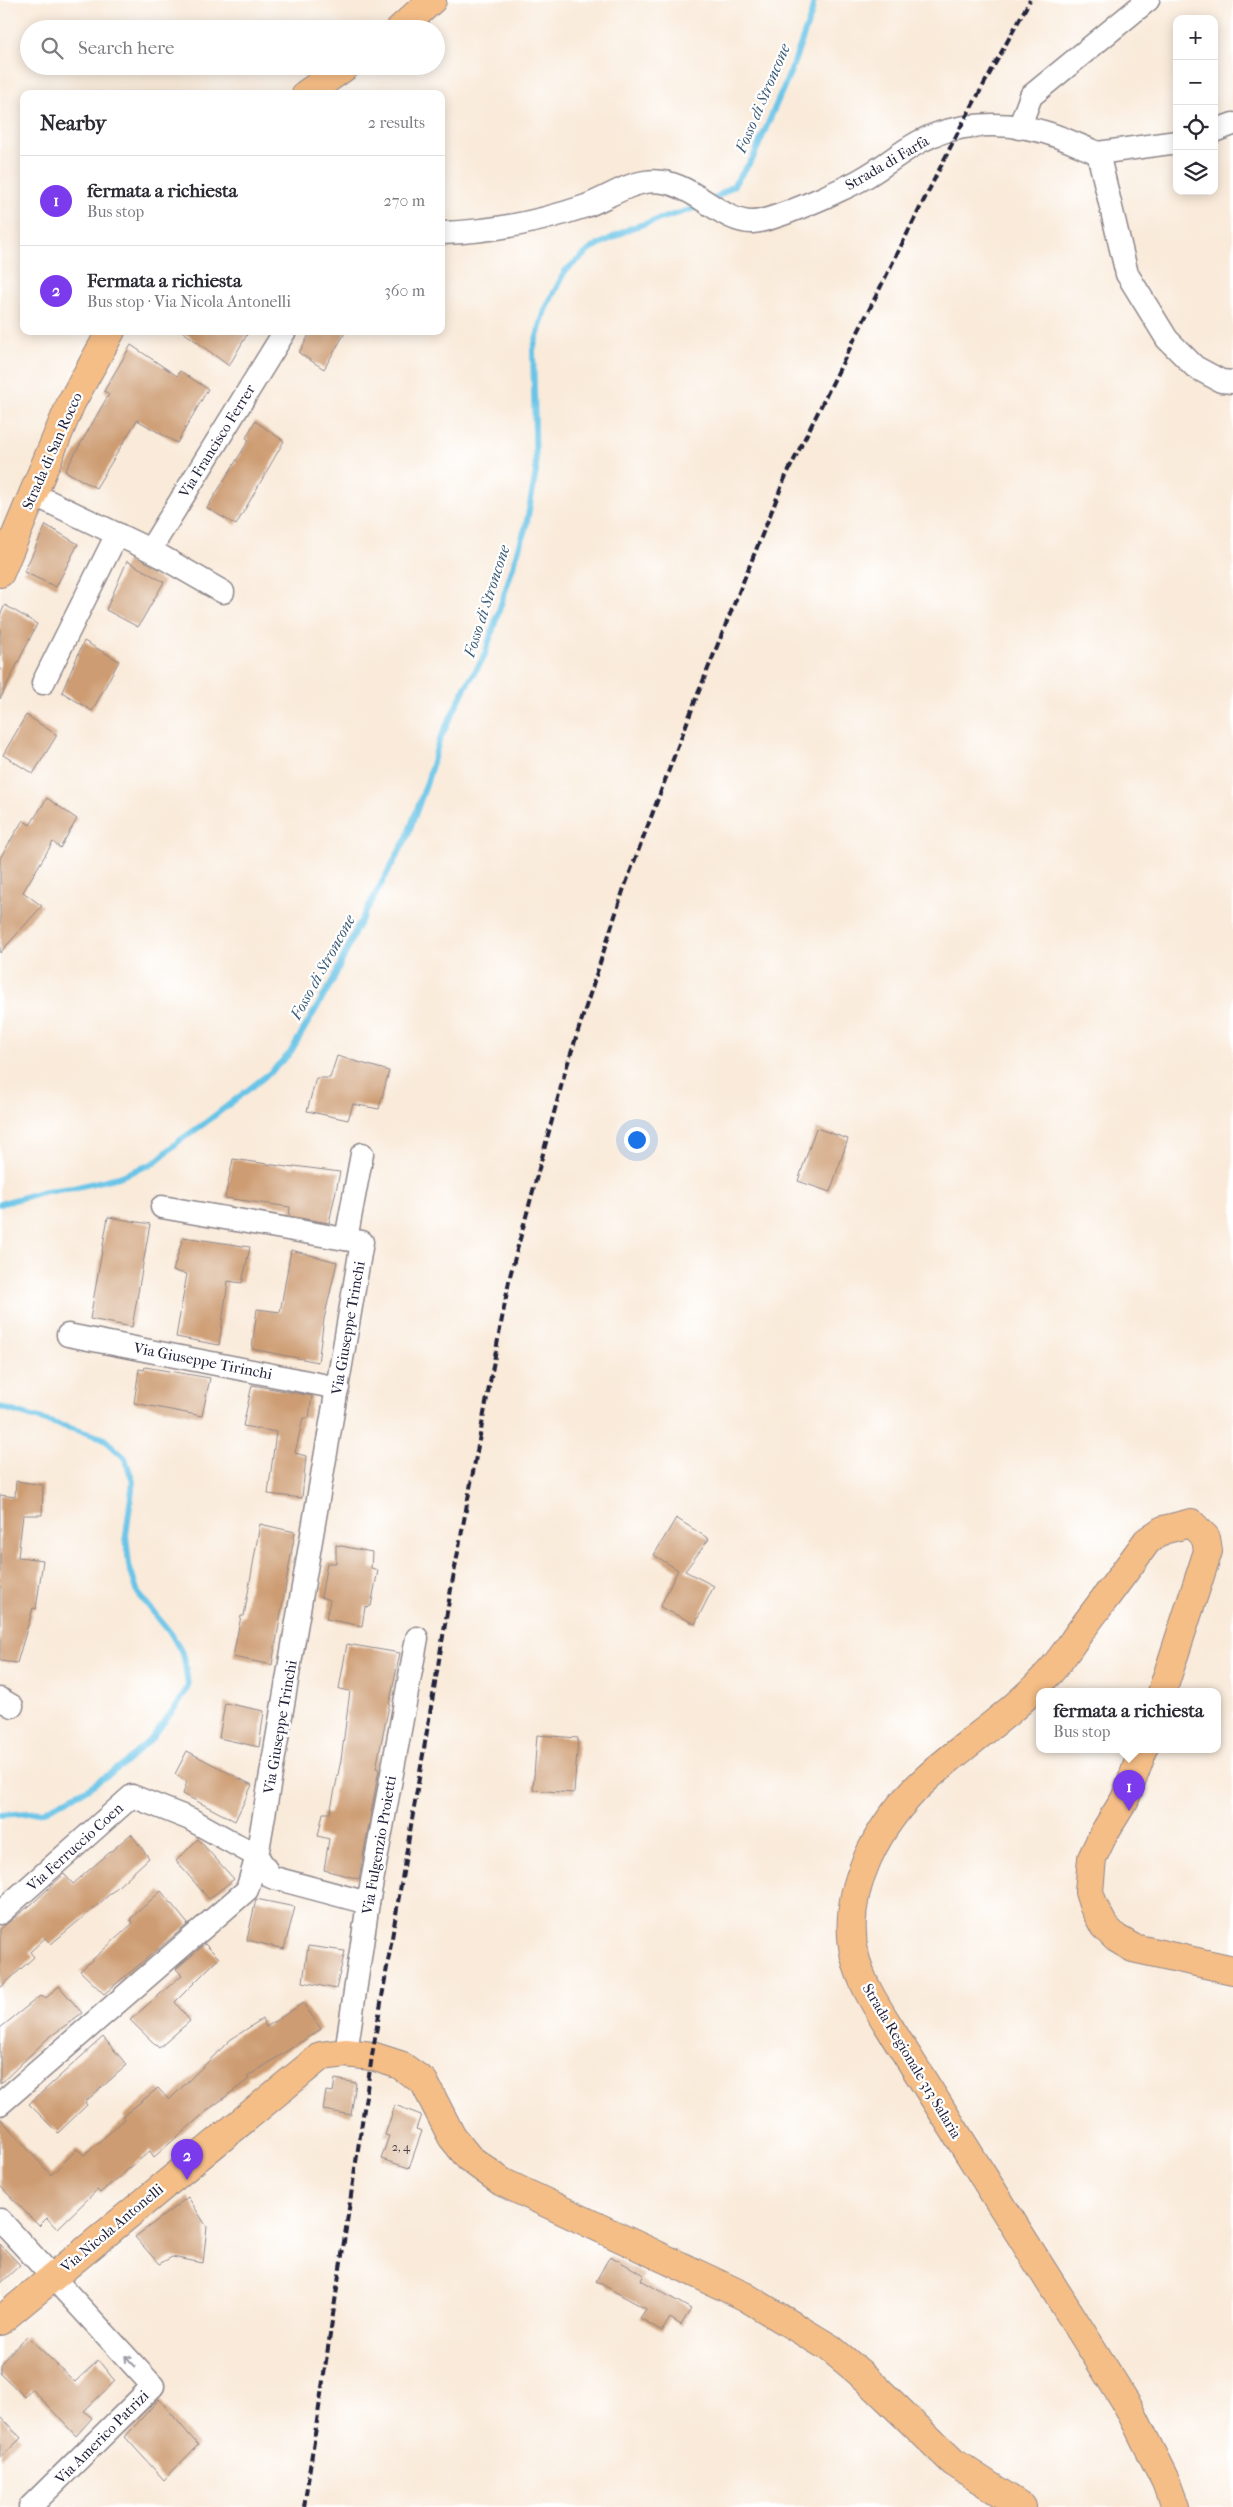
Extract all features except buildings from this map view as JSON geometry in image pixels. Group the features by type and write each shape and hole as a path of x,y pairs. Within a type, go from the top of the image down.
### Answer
{"main road":[{"path":"410,20 432,0"},
{"path":"312,90 333,75"},
{"name":"Strada di San Rocco","path":"0,574 72,403 109,335"},
{"name":"Strada Regionale 313 Salaria","path":"1163,1688 1208,1551 1206,1538 1191,1523 1163,1530 1147,1542 1048,1675 1012,1710 926,1779 897,1810 873,1846 858,1880 850,1923 855,1958 866,1986 888,2025 1128,2406 1166,2482 1175,2507"},
{"path":"1142,1753 1125,1799 1104,1833 1092,1858 1090,1892 1094,1908 1104,1926 1116,1938 1133,1948 1233,1970"},
{"path":"346,2052 372,2056 400,2065 424,2082 452,2137 469,2158 502,2182 744,2296 830,2348 866,2378 953,2462 1022,2507"},
{"name":"Via Nicola Antonelli","path":"0,2321 321,2056 346,2052"}],"street":[{"path":"1019,128 1031,96 1148,0"},
{"path":"1218,130 1233,124"},
{"name":"Strada di Farfa","path":"445,232 477,232 521,224 585,206 644,182 666,182 690,191 730,216 752,222 815,202 862,180 919,141 946,130 976,126 1019,128 1044,132 1098,152"},
{"path":"1173,143 1098,152 1127,274 1167,339 1195,367 1220,381 1233,382"},
{"name":"Via Francisco Ferrer","path":"150,550 283,335"},
{"path":"33,494 150,550 224,592"},
{"path":"43,682 117,534"},
{"name":"Via Giuseppe Trinchi","path":"0,2104 247,1890 258,1856 338,1388 362,1154"},
{"path":"162,1207 354,1240"},
{"name":"Via Giuseppe Tirinchi","path":"68,1335 338,1388"},
{"name":"Via Fulgenzio Proietti","path":"346,2052 368,1903 417,1638"},
{"name":"Via Ferruccio Coen","path":"0,1914 132,1796 190,1819 258,1856 271,1877 368,1903"},
{"path":"0,2220 52,2278"},
{"name":"Via Americo Patrizi","path":"30,2507 153,2386 52,2278"}],"waterway":[{"name":"Fosso di Stroncone","path":"711,201 733,186 753,158 792,68 811,15 814,0"},
{"name":"Fosso di Stroncone","path":"0,1204 45,1191 73,1188 119,1177 154,1163 179,1141 271,1072 290,1053 333,980 356,930 407,837 427,782 439,741 465,688 484,657 526,526 536,472 533,350 545,310 565,271 592,248 631,228 702,206"},
{"name":"Fosso di Stroncone","path":"0,1407 103,1438 125,1458 133,1482 126,1535 129,1565 138,1593 172,1635 184,1657 188,1686 180,1701 152,1738 124,1764 87,1789 43,1812 0,1815"}],"railway":[{"path":"304,2507 372,2056 451,1589 510,1276 565,1072 623,891 697,696 785,478 960,128 1030,0"}],"place":[{"name":"fermata a richiesta","path":"1129,1811"},
{"name":"Fermata a richiesta","path":"187,2180"}]}
